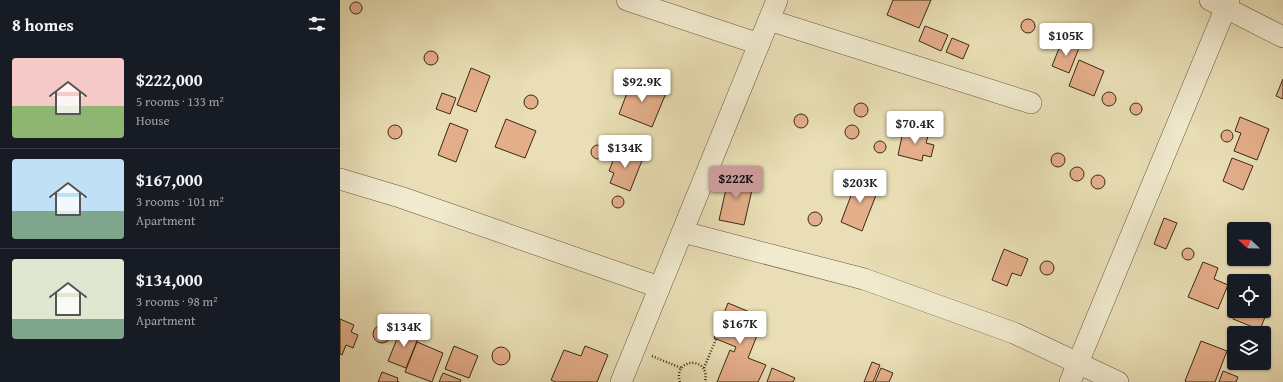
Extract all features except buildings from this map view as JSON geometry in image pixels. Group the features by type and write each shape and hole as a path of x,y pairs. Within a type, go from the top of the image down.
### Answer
{"street":[{"path":"627,0 759,44"},
{"path":"621,382 777,0"},
{"path":"1070,382 1221,2 1283,37"},
{"path":"769,20 1031,103"},
{"path":"340,179 400,197 659,287"},
{"path":"682,232 864,278 1014,333 1118,382"}],"path":[{"path":"704,368 716,339"},
{"path":"635,350 681,368"},
{"path":"680,382 679,377 681,368 692,362 699,364 704,368 706,375 705,382"}]}
